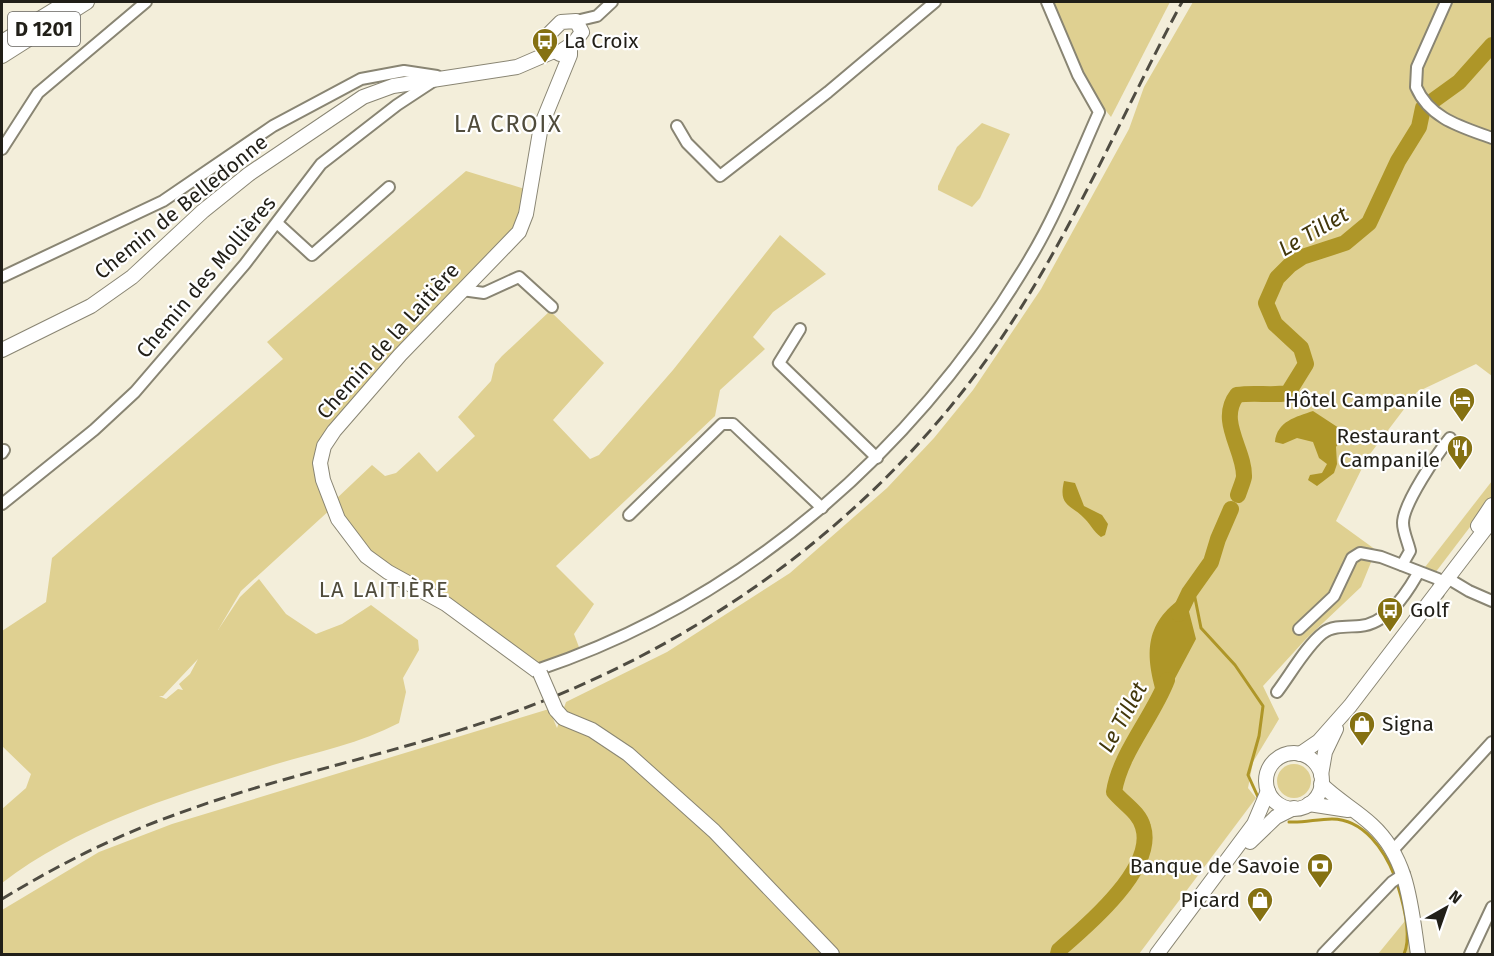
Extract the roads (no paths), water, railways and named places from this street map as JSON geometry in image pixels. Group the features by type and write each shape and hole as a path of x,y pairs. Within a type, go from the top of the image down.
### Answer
{"main road":[{"name":"D 1201","path":"2,42 67,2"},
{"name":"D 1201","path":"2,56 87,2"},
{"path":"567,20 579,26 557,48 548,35 556,25 567,20"},
{"name":"Chemin de Belledonne","path":"2,350 91,306 132,277 203,211 334,115 363,97 393,86 441,77 491,73 524,64 557,48"},
{"name":"Chemin de la Laitière","path":"538,672 446,604 388,572 366,556 338,519 321,472 321,454 326,441 400,355 512,241 523,224 541,126 565,67 557,48"},
{"path":"1157,954 1254,824 1268,791 1266,774 1270,766 1283,755 1300,754 1319,741 1350,706 1436,595 1443,579 1492,505"},
{"path":"1371,677 1398,631 1492,520"},
{"path":"538,672 556,710 563,718 592,730 628,754 714,831 832,954"},
{"path":"1309,804 1315,798 1321,779 1325,752 1350,706"},
{"path":"1300,754 1314,762 1321,779 1353,811 1370,823 1393,850 1398,877 1413,918 1419,954"},
{"path":"1268,791 1278,804 1294,808"},
{"path":"1166,954 1253,839 1276,817 1309,804 1353,811"},
{"path":"1412,954 1413,918"}],"street":[{"path":"2,149 39,93 146,2"},
{"path":"579,26 597,16 612,2"},
{"path":"677,126 687,143 720,176 828,92 935,2"},
{"path":"538,672 582,655 663,618 763,554 822,508 877,458 930,401 1030,259 1099,112 1078,75 1047,2"},
{"path":"1446,2 1418,67 1415,81 1419,95 1436,114 1457,126 1492,138"},
{"path":"2,277 163,201 273,126 361,79 404,71 441,77"},
{"name":"Chemin des Mollières","path":"2,504 94,430 135,392 277,223 321,164 397,105 441,77"},
{"path":"277,223 312,255 389,187"},
{"path":"462,291 484,293 519,277 552,307"},
{"path":"800,329 779,363 877,458"},
{"path":"629,514 722,424 733,424 822,508"},
{"path":"1402,565 1410,551 1403,525 1406,511 1434,459 1450,438"},
{"path":"1299,629 1334,596 1352,558 1357,554 1373,554 1443,579 1492,601"},
{"path":"1277,692 1324,632 1338,628 1363,626 1382,618 1413,582 1417,575 1416,571"},
{"path":"1393,850 1492,742"},
{"path":"1323,954 1398,877"},
{"path":"1470,954 1492,907"}],"waterway":[{"name":"Le Tillet","path":"1238,495 1244,477 1230,415 1237,395 1288,393 1306,364 1301,348 1275,324 1266,303 1277,278 1302,257 1345,243 1369,223 1398,161 1419,127 1423,108 1459,82 1492,45"},
{"name":"Le Tillet","path":"1179,614 1189,593 1211,562 1231,509"},
{"path":"1193,588 1201,628 1235,665 1263,706 1259,736 1248,775 1258,797"},
{"name":"Le Tillet","path":"1058,954 1059,950 1116,895 1130,878 1139,860 1144,843 1143,827 1135,812 1114,792 1123,763 1167,680"},
{"path":"1289,822 1332,819 1354,824 1372,838 1379,847 1395,877"},
{"path":"1397,883 1407,929 1404,954"}],"railway":[{"path":"2,899 87,852 177,814 255,788 452,733 568,691 643,655 715,613 784,566 848,513 908,455 962,393 1010,325 1057,247 1182,2"}],"place":[{"name":"La Croix","path":"545,64"},
{"name":"Hôtel Campanile","path":"1462,423"},
{"name":"Restaurant Campanile","path":"1460,471"},
{"name":"Golf","path":"1390,633"},
{"name":"Signa","path":"1362,747"},
{"name":"Banque de Savoie","path":"1320,889"},
{"name":"Picard","path":"1260,923"}],"district":[{"name":"LA CROIX","path":"508,124"},
{"name":"LA LAITIÈRE","path":"384,589"}]}
